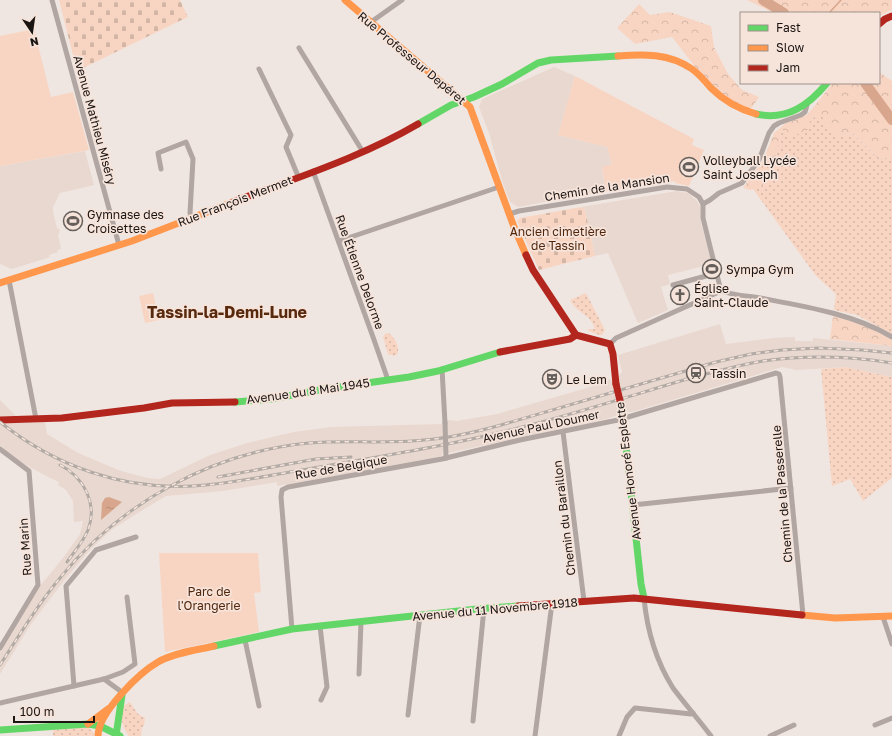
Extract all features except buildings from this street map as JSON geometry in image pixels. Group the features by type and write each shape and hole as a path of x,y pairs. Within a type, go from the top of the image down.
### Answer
{"main road":[{"name":"Rue Professeur Depéret","path":"345,0 470,107 509,214 533,270 576,335"},
{"path":"880,23 892,16"},
{"name":"Rue François Mermet","path":"0,283 140,238 363,152 396,137 451,105 502,84 538,63 554,60 645,54 660,55 691,69 718,95 746,112 762,116 777,116 793,112 807,105"},
{"path":"807,105 817,97 826,84"},
{"path":"576,335 610,344"},
{"name":"Avenue du 8 Mai 1945","path":"0,420 62,418 103,414 172,403 262,400 409,377 442,370 504,351 570,339 576,335"},
{"name":"Avenue Honoré Esplette","path":"610,344 613,354 616,384 622,409 641,584 644,598"},
{"name":"Avenue du 11 Novembre 1918","path":"98,736 98,730 110,708 137,677 160,661 182,653 292,629 484,608 628,598 644,598 803,615 851,618 892,616"},
{"name":"Avenue du 11 Novembre 1918","path":"118,735 117,726 123,693"},
{"path":"88,724 110,708"},
{"path":"3,730 88,724 100,726 118,735"}],"street":[{"name":"Avenue Mathieu Miséry","path":"52,0 119,245"},
{"path":"371,22 402,0"},
{"path":"299,48 363,152"},
{"path":"259,68 291,135 286,147 298,176"},
{"path":"721,291 703,218 703,204 716,194 742,183 759,160 769,133 779,122 806,112 807,105"},
{"path":"161,169 158,153 186,142 193,159 190,213 192,218"},
{"name":"Rue Étienne Delorme","path":"313,171 388,380"},
{"name":"Chemin de la Mansion","path":"509,214 667,186 687,189 699,197 703,204"},
{"path":"339,241 499,187"},
{"path":"673,285 717,273"},
{"path":"9,280 36,419"},
{"path":"610,344 616,338 721,291 776,301 852,318 870,325 892,337"},
{"path":"442,370 446,458"},
{"name":"Avenue Paul Doumer","path":"446,458 520,440 623,418 773,373 778,373"},
{"name":"Chemin de la Passerelle","path":"778,373 780,377 803,615"},
{"name":"Chemin du Baraillon","path":"563,432 584,601"},
{"name":"Rue Marin","path":"0,449 29,471 38,584 0,648"},
{"name":"Rue de Belgique","path":"292,629 281,497 282,490 288,486 446,458"},
{"path":"633,505 791,488"},
{"path":"74,686 66,586 96,550 136,536"},
{"path":"0,703 104,679 123,672 134,664 128,597"},
{"path":"644,598 648,626 656,655 673,687 711,736"},
{"path":"535,736 552,603"},
{"path":"473,721 484,608"},
{"path":"408,715 420,615"},
{"path":"883,617 892,644"},
{"path":"359,674 361,622"},
{"path":"320,626 327,687 321,700"},
{"path":"245,640 259,706"},
{"path":"104,679 123,693"},
{"path":"620,736 627,717 635,708 693,713"},
{"path":"875,725 892,718"},
{"path":"770,736 794,725"}],"shaded area":[{"path":"554,67 575,76 558,135 607,147 612,164 602,168 606,191 518,207 510,202 503,184 489,133 479,107 482,99"},
{"path":"85,151 94,185 60,193 53,207 57,228 60,230 58,235 61,249 57,250 58,252 49,255 50,257 12,269 0,264 0,166"},
{"path":"677,191 688,193 700,206 701,223 712,264 668,275 670,284 661,287 668,310 638,323 608,253 595,256 585,210 581,207"},
{"path":"720,324 726,344 773,338 795,337 795,341 813,341 813,338 892,346 892,377 845,367 796,370 782,367 632,412 628,412 625,409 619,410 618,415 606,419 448,453 443,452 442,456 428,460 277,486 277,482 223,491 166,496 111,530 89,551 31,624 0,674 0,652 40,586 80,534 83,521 74,522 73,501 66,490 58,485 59,482 15,459 0,445 0,423 45,422 47,434 78,453 121,471 148,478 160,479 210,455 247,443 294,432 331,427 442,424 443,426 448,420 457,421 497,414 604,383 610,379 619,383 619,376 622,372 618,355"},
{"path":"0,400 16,416 0,418"}],"green space":[{"path":"59,0 180,0 188,17 77,71"},
{"path":"747,0 892,0 892,10 880,16 880,12 772,12"},
{"path":"639,4 650,15 670,12 711,26 714,47 728,74 742,90 759,97 753,106 745,112 713,90 672,37 635,44 617,28"},
{"path":"34,29 51,97 73,92 89,150 0,166 0,36"},
{"path":"880,73 892,81 892,159 877,157 853,133 843,136 830,133 821,114 809,120 812,128 791,137 782,129 776,157 767,183 751,190 743,188 763,161 774,133 786,123 807,115 832,84 880,84"},
{"path":"575,76 694,139 692,145 704,150 689,186 675,183 675,181 606,191 602,167 612,164 607,147 558,135"},
{"path":"821,114 843,136 853,133 877,157 892,159 892,334 857,315 834,310 836,294 816,276 753,189 767,183 776,157 782,129 812,128 808,120"},
{"name":"Ancien cimetière de Tassin","path":"581,207 585,210 595,256 539,270 517,221 520,218"},
{"path":"153,293 159,320 145,323 139,296"},
{"path":"586,293 605,330 602,335 588,331 588,329 595,329 593,324 587,316 573,305 570,300"},
{"path":"833,316 849,320 878,332 892,340 892,346 830,339"},
{"path":"388,333 394,338 398,346 398,353 394,356 388,354 383,337"},
{"path":"845,367 892,377 892,478 863,501 850,479 832,486 821,369"},
{"name":"Parc de l'Orangerie","path":"159,553 258,553 261,592 254,593 259,632 165,652"},
{"path":"130,702 138,714 145,718 141,736 129,736 123,725 123,706"},
{"path":"88,727 93,732 94,736 53,736 53,730"}],"water":[{"path":"109,497 122,502 101,520 102,503 105,498"}],"waterway":[{"path":"763,0 782,12"},
{"path":"830,12 841,0"},
{"path":"866,84 892,120"}],"railway":[{"path":"0,665 28,621 60,578 84,551 111,527 140,505 171,486 204,470 238,457 273,448 309,443 410,441 463,434 501,425 716,362 751,354 782,350 819,348 892,353"},
{"path":"0,422 21,438 43,451 90,472 141,484 193,486 251,479 472,439 564,416 709,373 763,361 828,357 892,363"},
{"path":"218,477 316,459 351,457"},
{"path":"60,465 69,470 82,484 87,492 91,511 91,520 88,530 81,543 67,562"}],"traffic: fast":[{"path":"418,124 451,105 474,97 502,84 538,63 551,60 618,56"},
{"path":"756,114 767,116 787,113 805,104 826,84"},
{"path":"235,402 271,399 325,389 409,377 438,371 500,352"},
{"path":"622,409 641,584 644,598"},
{"path":"214,646 292,629 518,606"},
{"path":"116,736 122,695"},
{"path":"0,730 88,724 100,726 120,736"}],"traffic: slow":[{"path":"345,0 470,107 514,227 526,255"},
{"path":"618,56 646,55 665,57 674,60 695,71 716,93 726,101 756,114"},
{"path":"0,283 132,241 233,202"},
{"path":"802,615 835,618 892,616"},
{"path":"98,736 100,727 112,705 121,694 150,667 171,656 214,646"},
{"path":"88,724 108,709"}],"traffic: jam":[{"path":"880,23 892,16"},
{"path":"233,202 350,157 418,124"},
{"path":"526,255 533,270 576,335"},
{"path":"500,352 570,339 576,335 610,344 613,354 616,384"},
{"path":"616,384 622,409"},
{"path":"0,420 62,418 172,403 235,402"},
{"path":"518,606 634,598 802,615"}],"place":[{"name":"Volleyball Lycée Saint Joseph","path":"689,167"},
{"name":"Gymnase des Croisettes","path":"73,221"},
{"name":"Sympa Gym","path":"712,269"},
{"name":"Église Saint-Claude","path":"680,295"},
{"name":"Tassin","path":"696,373"},
{"name":"Le Lem","path":"552,379"}],"district":[{"name":"Tassin-la-Demi-Lune","path":"227,312"}]}
